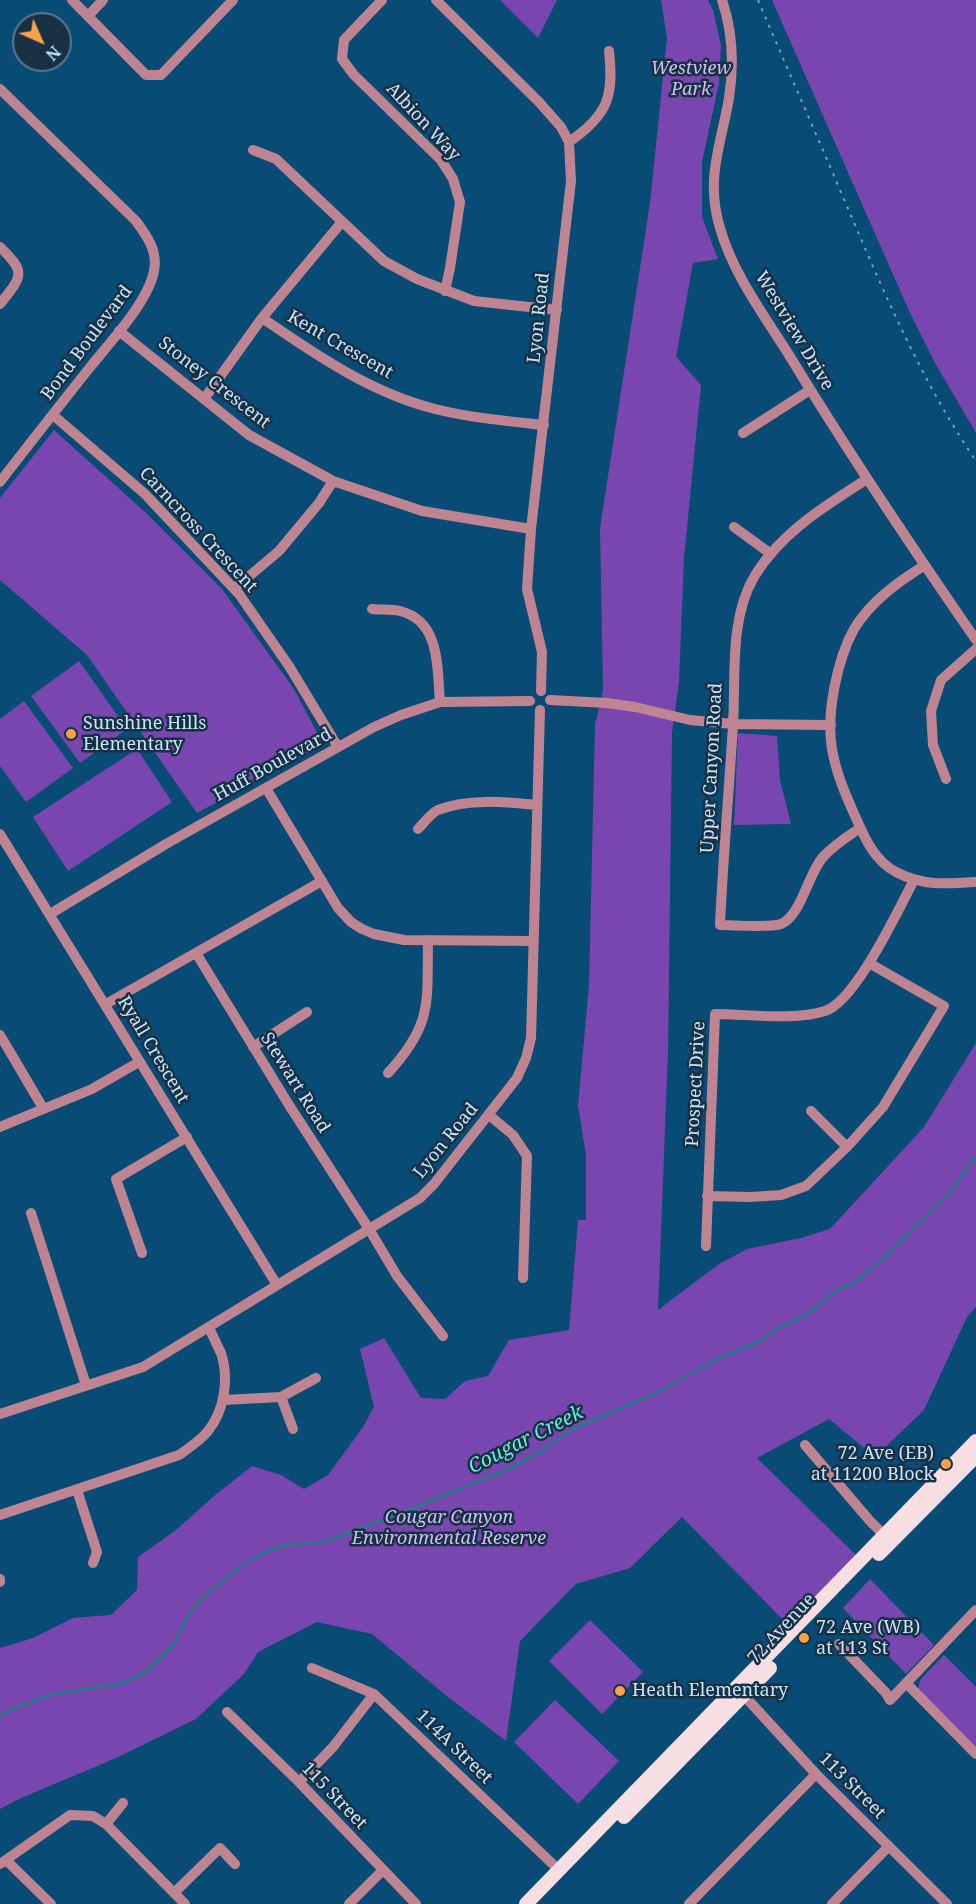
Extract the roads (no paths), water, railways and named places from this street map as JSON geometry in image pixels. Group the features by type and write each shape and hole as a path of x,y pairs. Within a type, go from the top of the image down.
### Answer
{"main road":[{"name":"72 Avenue","path":"539,1904 740,1692 884,1535 976,1441"},
{"name":"72 Avenue","path":"526,1904 798,1636 976,1456"}],"street":[{"path":"72,0 146,75 161,75 233,0"},
{"path":"88,16 103,0"},
{"name":"Albion Way","path":"382,0 344,40 342,59 354,75 441,160 453,179 460,202 445,291"},
{"name":"Lyon Road","path":"436,0 539,102 561,128 568,142 571,181 531,529 527,590 542,652 541,691"},
{"name":"Westview Drive","path":"722,0 731,36 732,68 728,100 714,163 714,192 719,227 736,267 810,390 976,640"},
{"path":"568,142 589,127 607,105 612,77 609,51"},
{"name":"Bond Boulevard","path":"0,88 136,221 149,239 154,254 154,271 147,292 0,482"},
{"path":"253,150 276,159 341,223 384,261 417,279 474,301 557,310"},
{"path":"204,399 262,318 341,223"},
{"path":"0,247 16,263 19,273 17,283 0,304"},
{"name":"Kent Crescent","path":"262,318 352,376 394,396 434,409 483,419 544,425"},
{"name":"Stoney Crescent","path":"119,331 249,435 333,481 422,511 531,529"},
{"path":"743,433 810,390"},
{"name":"Carncross Crescent","path":"53,414 145,494 234,589 289,666 338,747"},
{"name":"Upper Canyon Road","path":"860,828 839,842 822,858 812,873 795,911 788,920 779,925 720,925 733,724 735,650 744,604 754,578 784,539 821,509 867,479"},
{"path":"234,589 279,551 319,503 333,481"},
{"path":"734,527 771,554"},
{"path":"925,565 884,594 855,628 844,651 838,676 831,725 832,748 839,776 860,828 875,854 884,864 914,880 936,884 976,882"},
{"path":"372,609 401,611 417,619 428,629 435,644 440,702"},
{"path":"946,779 933,745 931,711 941,680 976,649"},
{"path":"541,691 547,693 550,700 547,708 540,710 532,706 530,700 532,694 541,691"},
{"name":"Huff Boulevard","path":"50,914 166,844 338,747 400,715 440,702 530,700"},
{"path":"550,700 607,703 690,720 733,724 831,725"},
{"name":"Lyon Road","path":"0,1414 143,1367 420,1198 434,1184 517,1078 526,1058 531,1038 540,710"},
{"path":"266,788 338,908 351,922 362,929 404,940 534,941"},
{"path":"418,829 436,810 465,804 501,802 537,805"},
{"name":"Ryall Crescent","path":"0,834 277,1285"},
{"name":"Prospect Drive","path":"706,1246 715,1014 805,1016 828,1010 845,996 869,963 914,880"},
{"path":"106,1004 322,881"},
{"path":"388,1073 406,1053 423,1022 427,1004 428,940"},
{"name":"Stewart Road","path":"196,953 397,1276 443,1336"},
{"path":"707,1196 771,1196 802,1188 847,1147 883,1107 944,1005 869,963"},
{"path":"253,1047 307,1012"},
{"path":"0,1035 43,1108"},
{"path":"0,1127 92,1089 139,1062"},
{"path":"811,1111 847,1147"},
{"path":"489,1114 513,1135 527,1156 523,1278"},
{"path":"142,1253 116,1179 187,1137"},
{"path":"31,1213 86,1385"},
{"path":"0,1515 179,1455 209,1430 223,1400 224,1369 221,1354 208,1328"},
{"path":"223,1400 281,1397 316,1378"},
{"path":"281,1397 293,1428"},
{"path":"805,1445 884,1535"},
{"path":"77,1490 97,1552 93,1563"},
{"path":"839,1644 890,1700 976,1610"},
{"name":"114A Street","path":"312,1668 374,1694 560,1871"},
{"path":"906,1683 976,1754"},
{"name":"113 Street","path":"740,1692 816,1774 948,1904"},
{"path":"299,1782 333,1747 374,1694"},
{"name":"115 Street","path":"227,1712 299,1782 416,1904"},
{"path":"689,1904 816,1774"},
{"path":"106,1824 123,1803"},
{"path":"51,1904 3,1862 70,1815 93,1816 106,1824 185,1904"},
{"path":"832,1904 889,1846"},
{"path":"174,1893 220,1848 235,1864"},
{"path":"349,1904 382,1871"}],"waterway":[{"name":"Cougar Creek","path":"0,1716 16,1707 54,1694 123,1683 147,1671 174,1644 187,1618 199,1601 241,1566 261,1554 282,1546 327,1541 508,1469 543,1450 573,1429 654,1394 719,1358 758,1342 775,1330 804,1316 836,1291 854,1283 881,1261 948,1195 976,1156"}],"railway":[{"path":"758,0 903,332 937,398 976,461"}],"place":[{"name":"Sunshine Hills Elementary","path":"71,734"},
{"name":"72 Ave (EB) at 11200 Block","path":"946,1464"},
{"name":"72 Ave (WB) at 113 St","path":"804,1638"},
{"name":"Heath Elementary","path":"620,1691"}],"park label":[{"name":"Westview Park","path":"691,79"},
{"name":"Cougar Canyon Environmental Reserve","path":"449,1528"}]}
